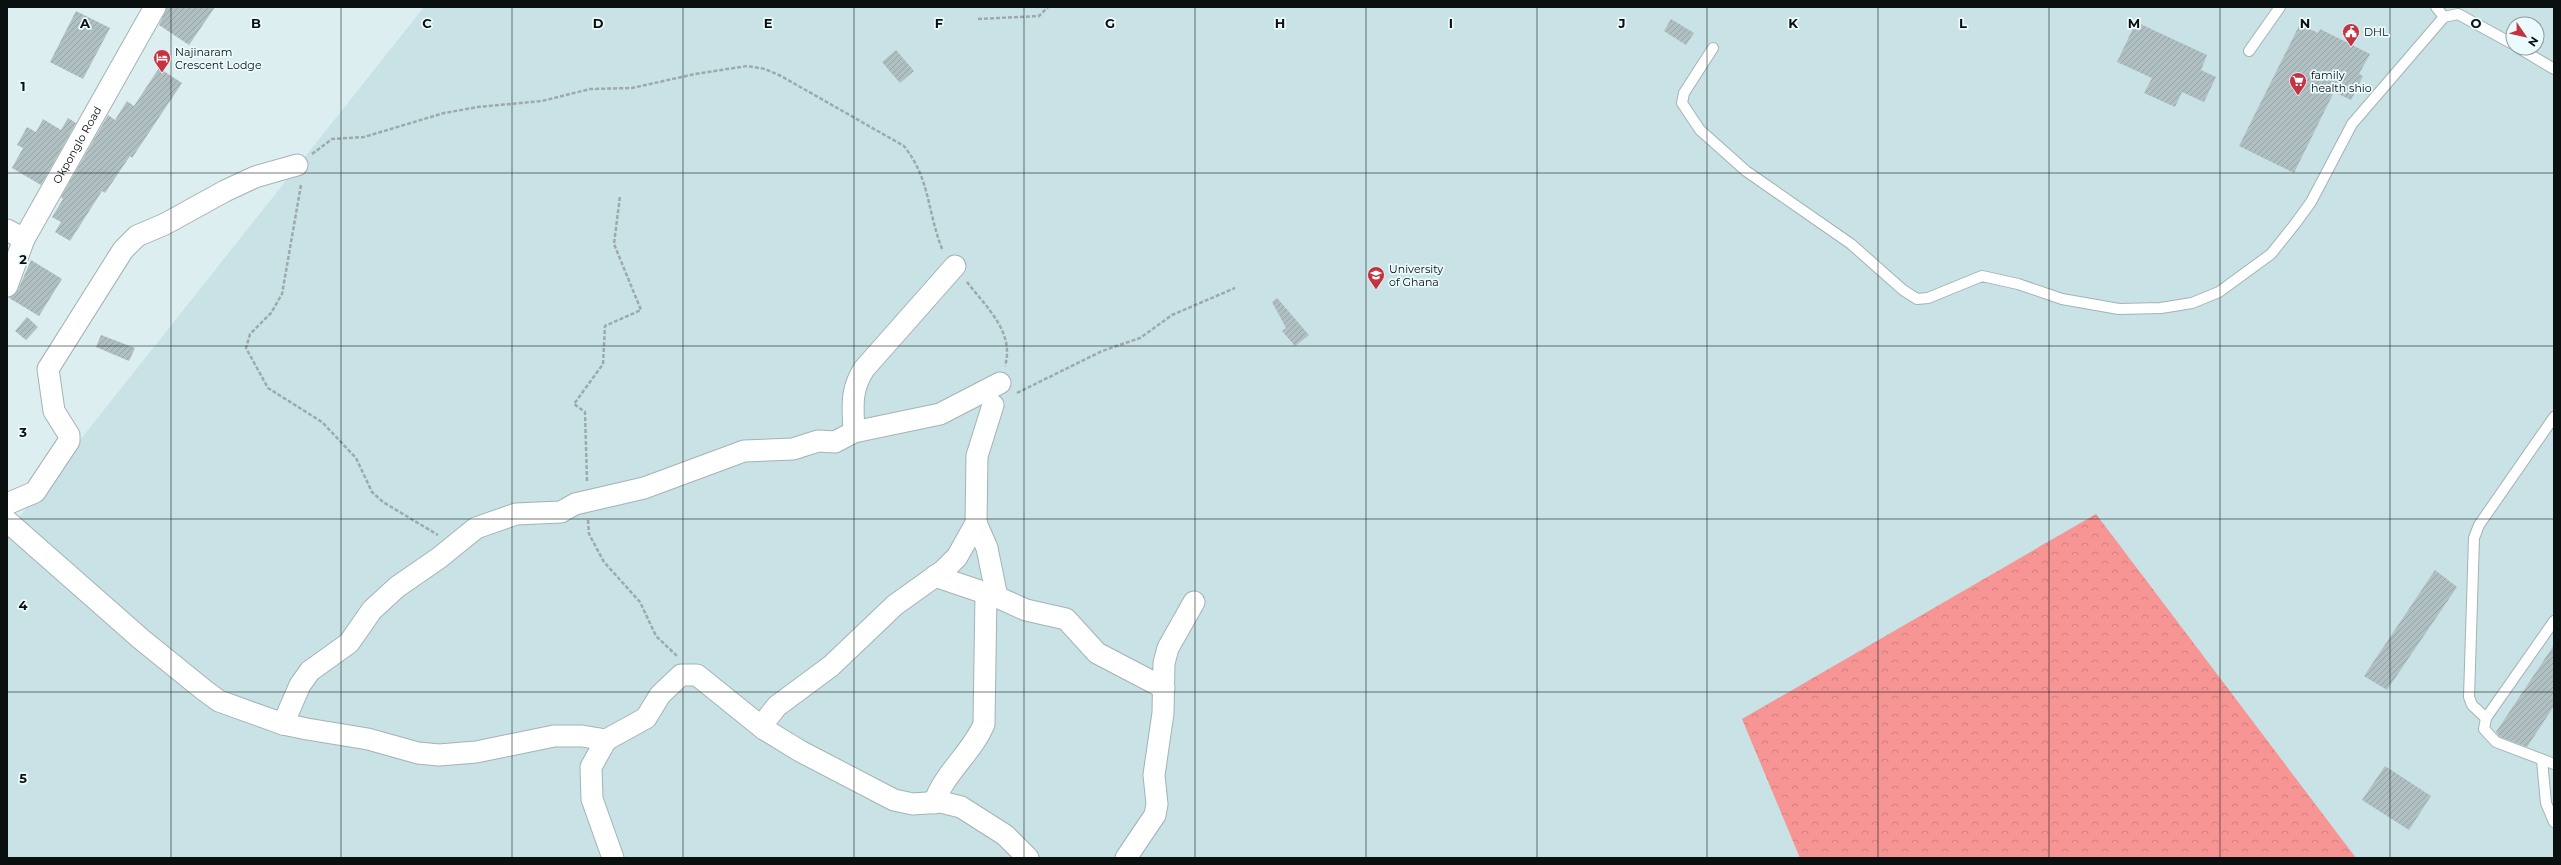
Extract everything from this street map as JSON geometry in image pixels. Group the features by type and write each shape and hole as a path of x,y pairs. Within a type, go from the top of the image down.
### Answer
{"street":[{"name":"Okponglo Road","path":"7,286 16,235 155,7"},
{"path":"7,504 35,492 69,441 69,435 54,411 48,368 123,250 137,236 165,224 225,191 255,177 297,165"},
{"path":"854,432 852,393 856,381 864,369 955,266"},
{"path":"283,724 300,684 310,671 349,643 372,610 397,587 439,558 476,528 494,520 523,513 562,512 575,504 644,488 744,451 793,449 818,442 835,442 854,432 940,414 1000,383"},
{"path":"934,802 938,790 975,740 984,724 991,595 987,548 976,523 977,456 993,404"},
{"path":"7,521 141,639 219,701 283,724 368,738 418,753 439,754 476,752 554,736 582,736 606,740"},
{"path":"764,729 766,720 777,706 831,666 895,605 935,576 957,557 976,523"},
{"path":"935,576 991,595 1026,610 1066,619 1097,653 1164,688"},
{"path":"1126,858 1155,815 1157,804 1154,775 1163,721 1164,663 1168,648 1194,602"},
{"path":"613,858 592,799 591,767 606,740 646,718 660,695 681,675 697,675 764,729 800,751 894,800 913,804 934,802 961,807 1005,835 1028,858"}],"lane":[{"path":"2249,51 2280,7"},
{"path":"2436,7 2444,17"},
{"path":"1713,48 1684,93 1682,103 1700,130 1746,171 1851,244 1917,300 1928,298 1982,276 2018,284 2062,299 2119,309 2154,308 2192,304 2219,292 2271,254 2311,202 2352,124 2432,34 2444,17 2458,14 2505,40"},
{"path":"2532,56 2554,69"},
{"path":"2486,718 2472,705 2468,697 2474,538 2479,525 2554,417"},
{"path":"2554,621 2486,718 2484,729 2496,742 2554,764"},
{"path":"2542,760 2546,804 2554,822"}],"path":[{"path":"978,18 1039,16 1048,7"},
{"path":"454,545 383,502 372,492 356,458 322,422 268,388 246,348 250,334 271,313 282,294 300,190 297,165 332,139 364,137 444,113 542,101 590,89 632,88 695,74 747,66 765,70 781,76 904,146 916,162 939,242 944,253 1002,326 1008,342 1007,358 1000,383"},
{"path":"587,488 585,412 574,404 603,364 605,326 641,310 614,244 620,196"},
{"path":"993,404 1102,350 1140,338 1172,315 1235,288"},
{"path":"588,519 589,534 604,562 640,602 656,636 678,657"}],"shaded area":[{"name":"University of Ghana","path":"424,7 2554,7 2554,858 7,858 7,532"}],"green space":[{"path":"2096,514 2356,858 1800,858 1742,719"}],"building":[{"path":"167,7 215,7 189,45 159,25"},
{"path":"76,11 110,28 83,79 50,62"},
{"path":"1671,19 1694,33 1686,45 1664,31"},
{"path":"2136,22 2207,55 2201,70 2216,77 2204,102 2182,92 2175,107 2144,93 2152,78 2117,62"},
{"name":"family health shio","path":"2300,24 2318,33 2320,29 2370,54 2359,74 2363,76 2351,100 2334,92 2294,173 2239,146"},
{"path":"896,50 914,71 900,83 882,62"},
{"path":"159,68 182,83 132,158 130,156 105,193 102,191 70,241 55,232 61,222 52,217 63,199 61,197 108,115 115,120 127,101 134,106"},
{"path":"68,118 76,123 41,185 12,168 23,148 17,145 27,127 36,132 43,119 61,130"},
{"path":"31,260 62,279 39,316 9,298 18,290"},
{"path":"1277,298 1309,335 1295,346 1282,331 1286,328 1272,302"},
{"path":"27,317 38,327 26,340 15,331"},
{"path":"101,335 135,348 129,361 96,347"},
{"path":"2435,570 2457,587 2387,690 2364,676"},
{"path":"2554,645 2554,706 2527,747 2500,737 2496,732"},
{"path":"2385,766 2431,796 2409,830 2362,800"}],"place":[{"name":"DHL","path":"2351,47"},
{"name":"Najinaram Crescent Lodge","path":"162,73"},
{"name":"family health shio","path":"2298,96"},
{"name":"University of Ghana","path":"1376,290"}]}
